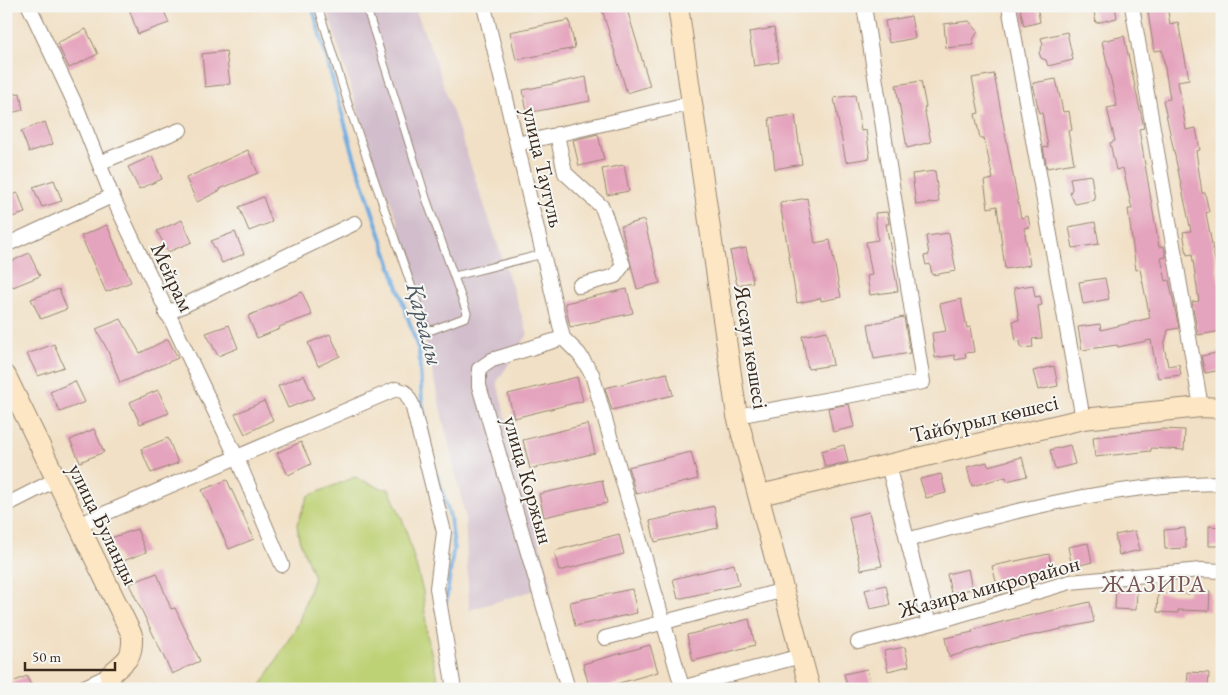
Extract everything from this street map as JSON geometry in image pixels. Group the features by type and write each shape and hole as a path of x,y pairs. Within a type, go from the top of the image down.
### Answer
{"street":[{"name":"Мейрам","path":"29,6 77,108 112,196 166,314 236,456 282,565"},
{"name":"улица Таугуль","path":"484,6 563,338"},
{"name":"Яссауи көшесі","path":"678,6 737,416 760,495 810,689"},
{"path":"737,416 923,382 864,6"},
{"path":"1009,6 1083,419"},
{"path":"1132,6 1201,407"},
{"path":"517,144 692,103"},
{"path":"99,163 180,130"},
{"path":"557,134 565,173 602,207 623,265 615,276 579,286"},
{"path":"6,245 112,196"},
{"path":"166,314 355,223"},
{"path":"563,338 579,354 592,374 680,688 801,656"},
{"name":"улица Коржын","path":"563,338 492,360 479,369 479,378 482,396 568,689"},
{"name":"улица Буланды","path":"6,376 132,635 133,651 127,662 110,682"},
{"path":"78,525 396,389 405,392 412,404 444,532 437,588 454,689"},
{"name":"Тайбурыл көшесі","path":"760,495 1083,419 1201,407 1222,408"},
{"path":"888,465 929,624"},
{"path":"6,505 55,480"},
{"path":"907,540 1022,508 1092,494 1173,485 1222,483"},
{"name":"Жазира микрорайон","path":"858,642 929,624 1070,582 1201,570 1222,571"},
{"path":"605,638 784,590"},
{"path":"80,689 110,682"}],"lane":[{"path":"318,6 349,107 426,328 432,330 466,317 467,313 427,202 366,6"},
{"path":"455,276 543,254"}],"shaded area":[{"path":"326,6 414,6 434,57 528,334 497,382 523,487 552,585 469,610 465,515 397,219 369,147"}],"green space":[{"path":"355,477 380,488 389,489 405,526 423,591 427,635 440,689 259,689 298,624 314,577 299,539 297,524 308,496"}],"building":[{"path":"128,6 162,6 169,23 138,34"},
{"path":"601,6 626,6 650,86 627,93"},
{"path":"1037,6 1040,22 1024,26 1020,8"},
{"path":"1093,6 1115,6 1117,18 1096,23"},
{"path":"1147,6 1167,6 1170,24 1178,22 1189,79 1178,81 1186,130 1196,128 1200,150 1196,151 1202,193 1205,193 1209,212 1206,213 1222,297 1222,331 1198,335 1192,302 1199,301 1192,254 1187,255 1183,232 1191,231 1163,100 1170,99 1162,50 1154,51"},
{"path":"911,16 915,38 889,43 885,21"},
{"path":"569,20 575,48 516,60 510,32"},
{"path":"969,21 978,31 973,40 974,45 946,48 944,24"},
{"path":"774,28 779,62 754,66 749,32"},
{"path":"86,29 98,54 69,68 57,43"},
{"path":"1067,32 1073,60 1048,66 1046,60 1041,58 1039,53 1043,44 1041,38"},
{"path":"1124,36 1144,128 1139,129 1159,247 1164,246 1166,257 1161,258 1166,281 1169,280 1179,328 1168,330 1164,346 1168,366 1179,364 1181,375 1158,378 1151,340 1118,347 1117,345 1082,350 1078,327 1100,324 1101,330 1150,318 1140,269 1136,270 1128,209 1132,209 1123,168 1116,170 1110,143 1115,141 1107,108 1117,106 1102,41"},
{"path":"226,51 230,84 205,87 202,54"},
{"path":"994,74 1021,218 1028,216 1030,227 1024,228 1030,265 1005,269 997,206 988,208 984,181 993,179 984,138 980,138 975,114 979,113 972,78"},
{"path":"586,77 590,101 527,113 523,90"},
{"path":"1056,79 1063,112 1069,111 1072,130 1068,131 1074,163 1047,168 1043,148 1048,147 1042,112 1039,113 1033,83"},
{"path":"921,81 931,142 907,148 896,85"},
{"path":"20,93 23,110 6,114 6,96"},
{"path":"855,95 861,131 866,130 870,158 846,162 834,98"},
{"path":"795,115 802,164 775,169 769,118"},
{"path":"45,122 53,144 29,152 21,131"},
{"path":"598,134 604,160 579,166 573,140"},
{"path":"248,150 258,173 220,189 197,202 186,178"},
{"path":"152,156 162,179 139,189 128,167"},
{"path":"624,165 629,191 607,195 602,169"},
{"path":"935,171 939,202 916,205 912,174"},
{"path":"1091,175 1095,200 1075,204 1070,193 1072,189 1070,178"},
{"path":"54,180 62,201 42,207 33,187"},
{"path":"18,193 25,213 6,219 6,197"},
{"path":"263,197 272,222 249,231 239,207"},
{"path":"807,198 815,243 830,240 841,297 821,301 821,298 797,303 780,203"},
{"path":"887,212 889,224 886,224 898,291 870,295 867,276 872,275 866,242 878,240 875,213"},
{"path":"182,220 192,242 168,252 157,231"},
{"path":"644,220 660,283 637,289 621,226"},
{"path":"1095,222 1099,244 1073,248 1069,227"},
{"path":"107,225 131,282 106,292 81,236"},
{"path":"235,232 244,254 222,263 211,241"},
{"path":"949,233 956,271 932,275 930,264 926,265 924,256 929,255 926,236"},
{"path":"746,248 753,282 737,285 730,251"},
{"path":"29,253 40,276 13,287 6,275 6,264"},
{"path":"1105,278 1109,299 1083,304 1079,282"},
{"path":"1033,285 1035,297 1040,296 1042,305 1038,306 1042,338 1032,339 1033,347 1021,348 1020,341 1016,342 1013,321 1019,320 1014,288"},
{"path":"59,289 67,309 41,319 31,299"},
{"path":"627,289 633,313 570,327 565,303"},
{"path":"302,292 312,315 279,327 280,329 257,338 248,316"},
{"path":"961,299 967,328 970,327 974,352 965,353 966,358 955,360 955,355 935,358 932,333 946,331 940,304"},
{"path":"904,317 910,353 874,359 868,324"},
{"path":"121,319 140,353 168,339 178,358 120,383 108,351 96,329"},
{"path":"229,325 238,348 218,356 206,333"},
{"path":"827,331 833,365 808,369 802,336"},
{"path":"330,334 340,356 318,366 308,343"},
{"path":"54,344 64,367 38,376 27,354"},
{"path":"1222,352 1222,370 1205,373 1201,356"},
{"path":"1054,366 1058,386 1038,390 1033,371"},
{"path":"667,373 673,395 612,410 605,388"},
{"path":"304,375 314,398 288,408 278,386"},
{"path":"577,377 583,401 514,418 508,394"},
{"path":"75,381 85,402 60,412 50,392"},
{"path":"158,390 169,413 140,424 130,402"},
{"path":"264,401 273,420 245,434 235,414"},
{"path":"849,404 854,427 833,432 828,408"},
{"path":"588,424 595,453 530,469 523,440"},
{"path":"94,429 104,452 80,462 70,440"},
{"path":"1163,429 1185,430 1184,450 1151,448 1151,451 1095,457 1093,437"},
{"path":"168,438 178,463 151,473 141,449"},
{"path":"301,442 311,464 288,475 277,453"},
{"path":"844,445 848,462 825,467 821,451"},
{"path":"1070,445 1075,464 1055,469 1050,450"},
{"path":"691,452 698,479 636,494 628,467"},
{"path":"1022,457 1027,476 1007,481 1006,477 972,486 967,467 987,462 988,466"},
{"path":"941,474 946,493 926,498 920,479"},
{"path":"227,480 254,539 229,549 202,490"},
{"path":"602,480 607,503 544,517 539,494"},
{"path":"714,506 718,528 655,542 650,521"},
{"path":"869,512 882,566 861,570 849,517"},
{"path":"1209,526 1222,527 1222,546 1209,546"},
{"path":"1185,528 1186,548 1165,549 1164,530"},
{"path":"137,529 146,552 121,562 111,538"},
{"path":"1135,531 1140,550 1119,555 1115,535"},
{"path":"619,534 624,554 559,571 554,551"},
{"path":"1088,543 1092,562 1072,567 1068,547"},
{"path":"1049,554 1053,573 997,585 992,566"},
{"path":"734,564 739,585 678,599 673,579"},
{"path":"968,569 972,589 951,593 947,574"},
{"path":"157,573 171,609 175,608 200,661 172,674 129,584"},
{"path":"886,585 890,605 870,609 865,590"},
{"path":"632,589 637,613 575,626 570,602"},
{"path":"1116,589 1137,590 1136,610 1115,609"},
{"path":"1189,590 1210,591 1209,611 1178,610 1178,613 1157,612 1158,593 1189,594"},
{"path":"1090,602 1094,622 997,643 949,657 945,638 973,632 972,630 1006,621"},
{"path":"749,619 755,645 693,661 687,635"},
{"path":"650,645 658,672 599,689 590,689 583,664"},
{"path":"905,647 909,666 888,671 884,651"},
{"path":"867,669 872,689 848,689 844,674"},
{"path":"1188,672 1209,673 1208,689 1187,689"},
{"path":"27,676 32,689 6,689 6,685"}],"waterway":[{"name":"Қарғалы","path":"312,6 354,156 419,351 422,401 429,444"},
{"name":"Қарғалы","path":"437,475 450,517 454,545 446,602"}],"district":[{"name":"ЖАЗИРА","path":"1154,584"}]}
